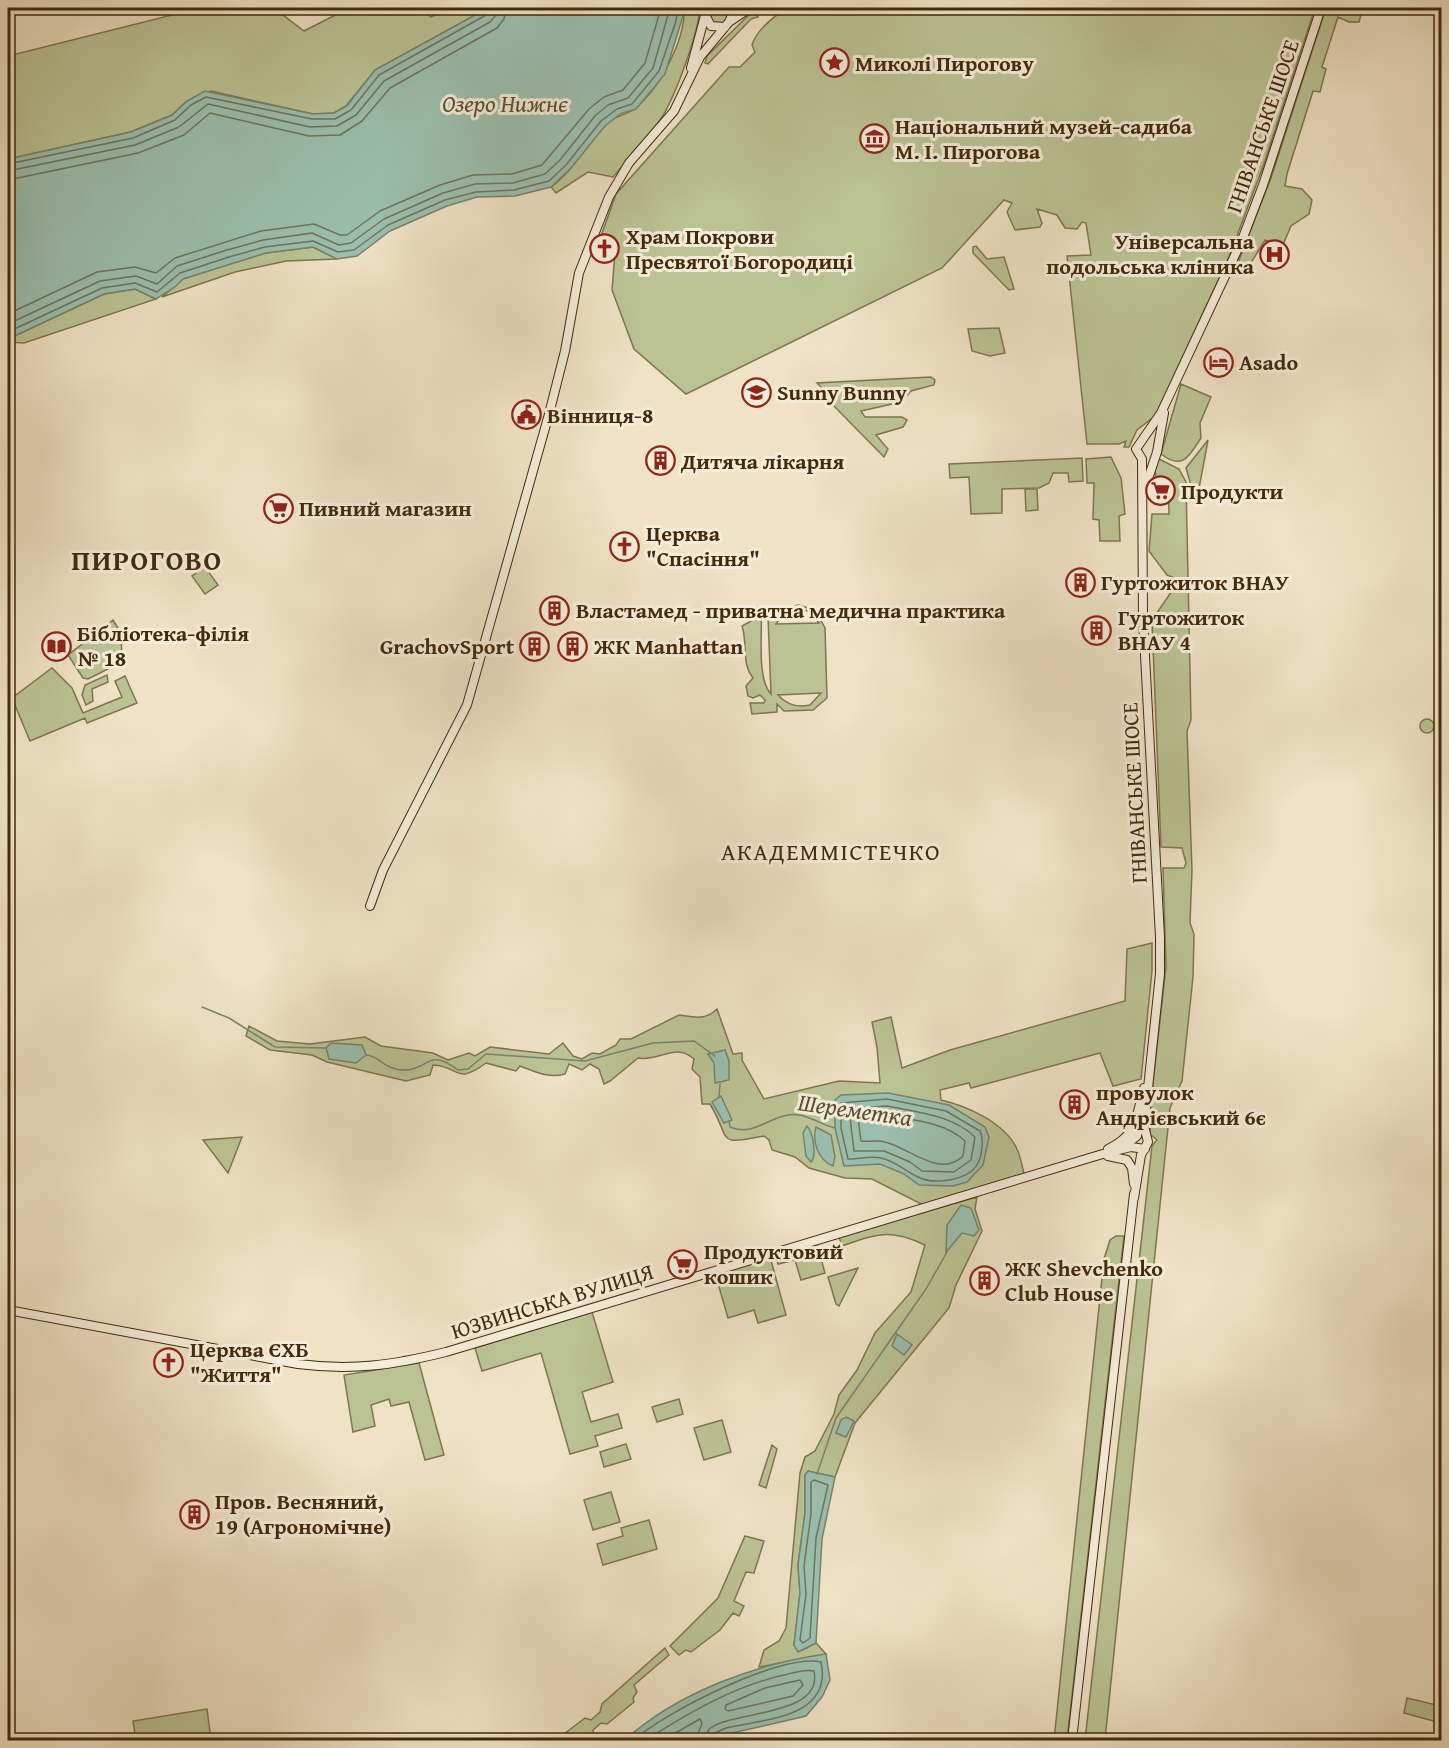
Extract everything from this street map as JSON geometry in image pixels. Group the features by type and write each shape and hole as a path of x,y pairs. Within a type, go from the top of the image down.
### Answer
{"main road":[{"path":"690,73 727,25 732,15 729,8"},
{"path":"706,10 711,26 727,25 750,8"},
{"name":"ГНІВАНСЬКЕ ШОСЕ","path":"1150,1068 1135,1138 1139,1149 1148,1145 1144,1126 1160,974 1160,937 1143,618 1142,459 1136,449 1161,413 1250,219 1321,8"},
{"path":"370,906 383,870 467,705 565,351 579,273 609,197 629,163 674,111 690,73 706,10"},
{"name":"ГНІВАНСЬКЕ ШОСЕ","path":"1142,515 1146,480 1173,386"},
{"path":"1144,439 1153,440 1157,447"},
{"path":"1142,459 1153,458"},
{"path":"1095,1156 1121,1143 1130,1134 1136,1125 1144,1088"},
{"path":"1106,1153 1135,1138 1146,1137"},
{"path":"1095,1156 1139,1149"},
{"path":"1134,1198 1139,1149"},
{"path":"1072,1740 1139,1149"},
{"path":"1095,1156 1119,1156 1127,1160 1132,1167 1135,1187"},
{"name":"ЮЗВИНСЬКА ВУЛИЦЯ","path":"8,1310 298,1364 342,1369 383,1366 446,1352 1095,1156"}],"shaded area":[{"path":"719,6 725,9 728,15 725,21 719,24 713,21 710,15 713,9"},
{"path":"200,8 244,8 283,15 304,31 349,8 421,8 431,17 452,8 488,8 375,70 346,106 334,113 313,114 211,91 187,101 172,115 131,132 8,159 8,56"},
{"path":"684,8 700,8 695,33 672,97 655,127 613,177 588,172 556,193 551,187 574,165 606,124 634,109 653,90 676,49 681,34"},
{"path":"787,8 1315,8 1264,164 1229,257 1155,416 1137,430 1129,447 1124,447 1126,441 1119,444 1087,444 1067,256 1091,255 1086,223 1082,222 1077,229 1065,228 1057,215 1037,209 1042,223 1040,227 1015,230 1007,212 1012,203 1004,200 942,268 686,394 634,349 612,290 616,240 601,236 616,194 729,67 740,67 755,52 752,45 754,39 771,19"},
{"path":"1326,8 1363,8 1359,22 1349,22 1338,17 1322,67 1326,69 1320,92 1313,91 1287,174 1285,186 1302,189 1312,200 1309,214 1291,226 1282,247 1265,240 1249,266 1243,266 1239,260 1271,178"},
{"path":"752,12 758,17 751,19 708,64 705,63 707,56"},
{"path":"976,246 987,259 1004,257 1014,289 1009,290 973,253 973,247"},
{"path":"313,247 337,259 286,261 235,272 162,297 183,279 230,263 266,253"},
{"path":"135,289 156,299 24,343 8,342 8,339 104,294"},
{"path":"999,328 1005,353 990,356 972,351 968,329"},
{"path":"931,377 935,380 934,385 911,391 901,402 861,411 865,417 902,417 907,420 903,427 876,435 888,449 884,457 828,400 827,393 817,383"},
{"path":"1181,384 1211,397 1200,423 1201,438 1185,459 1175,461 1161,454"},
{"path":"1208,440 1197,500 1186,468"},
{"path":"1111,457 1121,478 1125,514 1119,516 1120,541 1100,541 1099,520 1093,519 1094,483 1087,483 1086,459"},
{"path":"1082,458 1083,481 1069,482 1068,473 1053,473 1049,483 1039,488 1002,489 1002,513 971,514 969,477 950,478 949,464"},
{"path":"1159,459 1179,469 1186,482 1191,720 1187,731 1192,870 1190,923 1194,934 1193,977 1182,1081 1170,1108 1105,1740 1085,1740 1152,1146 1157,1140 1150,1134 1151,1101 1166,967 1163,868 1184,868 1186,863 1182,848 1161,847 1152,620 1176,585 1175,578 1167,575 1149,551 1152,514 1169,514 1168,483 1156,482 1155,466"},
{"path":"1025,489 1037,489 1038,510 1026,511"},
{"path":"205,567 218,585 205,594 192,576"},
{"path":"798,605 815,610 825,628 827,698 813,710 784,711 777,704 777,712 752,714 750,703 764,703 765,700 760,695 753,698 748,696 746,686 753,678 747,666 742,626 751,621 758,607 761,608 763,677 771,694 768,616","holes":["794,609 809,611 819,623 776,624 782,615","821,693 810,705 801,706 792,705 778,695"]},
{"path":"113,620 121,633 122,662 88,679 83,678 68,655"},
{"path":"52,668 72,688 83,713 122,697 115,681 125,676 137,703 87,723 85,718 30,741 12,698"},
{"path":"107,675 108,682 92,689 93,701 86,705 82,695 85,685"},
{"path":"1427,719 1432,721 1434,726 1432,731 1427,733 1422,731 1420,726 1422,721"},
{"path":"1152,943 1152,971 1141,1079 1113,1086 1100,1053 971,1088 969,1083 940,1090 941,1100 962,1106 983,1116 1010,1138 1021,1160 1024,1174 925,1206 872,1179 845,1178 809,1168 795,1157 772,1150 769,1140 764,1136 738,1140 726,1137 710,1104 702,1104 700,1077 692,1069 694,1059 680,1052 638,1058 604,1084 599,1069 590,1064 582,1070 569,1064 565,1074 552,1076 520,1066 516,1071 486,1063 476,1070 463,1074 433,1065 430,1075 406,1081 327,1062 312,1055 270,1050 246,1036 249,1026 277,1041 310,1044 365,1037 381,1046 433,1053 448,1060 469,1053 475,1056 490,1047 549,1054 563,1043 573,1056 582,1059 592,1053 600,1054 616,1045 620,1039 631,1039 679,1015 703,1017 717,1009 733,1054 742,1053 742,1060 764,1099 839,1081 880,1083 872,1022 891,1017 902,1068 950,1050 1125,1001 1127,949"},
{"path":"242,1137 228,1173 203,1140"},
{"path":"977,1197 975,1209 982,1231 956,1285 949,1308 855,1423 835,1477 808,1471 805,1475 805,1513 798,1565 800,1593 794,1645 803,1650 816,1643 826,1654 759,1667 764,1650 779,1641 786,1628 800,1473 805,1457 815,1451 834,1414 839,1395 857,1370 875,1333 911,1292 925,1245 902,1236 883,1235 842,1246 839,1237"},
{"path":"1116,1236 1124,1236 1067,1740 1054,1740 1104,1259 1110,1240"},
{"path":"817,1244 825,1273 801,1280 795,1260 778,1264 775,1256"},
{"path":"770,1257 786,1315 758,1323 754,1310 728,1318 715,1273"},
{"path":"858,1268 839,1306 836,1304 828,1277"},
{"path":"592,1312 613,1382 582,1392 591,1422 618,1414 622,1428 595,1436 598,1446 570,1454 541,1353 482,1371 475,1348"},
{"path":"419,1363 444,1455 425,1460 409,1402 391,1406 389,1399 371,1405 375,1426 353,1432 344,1375"},
{"path":"679,1399 683,1414 657,1422 652,1407"},
{"path":"722,1420 731,1452 704,1460 694,1428"},
{"path":"626,1444 631,1459 604,1467 600,1452"},
{"path":"772,1445 777,1449 766,1488 759,1485"},
{"path":"611,1492 620,1522 593,1530 584,1500"},
{"path":"649,1520 657,1549 603,1565 597,1544 623,1536 621,1528"},
{"path":"745,1536 764,1541 754,1573 746,1572 734,1601 744,1606 739,1616 733,1613 720,1630 691,1652 686,1650 679,1655 670,1646 718,1598"},
{"path":"665,1648 669,1655 634,1685 637,1692 633,1698 634,1702 607,1724 601,1723 593,1730 595,1737 591,1740 556,1740 585,1718 591,1720 600,1712 602,1704"},
{"path":"1407,1698 1441,1706 1441,1723 1404,1713"},
{"path":"207,1709 211,1740 136,1740 133,1721"}],"water":[{"name":"Озеро Нижнє","path":"488,8 684,8 684,13 665,74 636,109 620,114 605,126 570,169 551,187 515,196 477,197 447,206 390,231 357,256 337,259 313,247 266,253 183,279 156,299 135,289 104,294 8,339 8,159 131,132 172,115 187,101 205,91 313,114 334,113 347,106 375,70"},
{"path":"331,1043 362,1045 366,1055 356,1063 329,1059 326,1048"},
{"path":"725,1050 729,1061 729,1080 715,1083 714,1063 708,1054"},
{"path":"888,1093 949,1105 985,1127 989,1137 983,1165 967,1182 953,1186 919,1185 904,1174 880,1164 844,1166 835,1128 835,1100 841,1095"},
{"path":"721,1096 732,1120 724,1123 712,1102"},
{"path":"807,1126 814,1144 814,1155 811,1162 806,1156 803,1133"},
{"path":"816,1127 831,1135 835,1157 833,1166 823,1159 817,1150"},
{"path":"961,1205 971,1208 979,1230 974,1236 962,1233 946,1252 947,1225"},
{"path":"897,1334 912,1345 904,1355 892,1346"},
{"path":"846,1417 854,1421 846,1437 836,1433 841,1420"},
{"path":"808,1471 835,1477 822,1539 816,1643 798,1652 794,1645 800,1593 798,1565 805,1513 805,1475"},
{"path":"826,1654 830,1680 822,1697 806,1716 728,1734 712,1740 625,1740 646,1723 693,1694 746,1673"}],"waterway":[{"name":"Шереметка","path":"202,1007 229,1018 275,1047 326,1048"},
{"name":"Шереметка","path":"366,1055 374,1057 391,1068 413,1069 429,1061 440,1060 458,1070 468,1069 486,1054 585,1061 653,1043 694,1041 715,1056"},
{"name":"Шереметка","path":"719,1097 720,1084"},
{"name":"Шереметка","path":"729,1121 730,1127 748,1129 781,1117 799,1115 835,1128"},
{"name":"Шереметка","path":"817,1474 836,1418 926,1289 947,1252"}],"place":[{"name":"Миколі Пирогову","path":"834,63"},
{"name":"Національний музей-садиба М. І. Пирогова","path":"874,139"},
{"name":"Храм Покрови Пресвятої Богородиці","path":"605,249"},
{"name":"Універсальна подольська кліника","path":"1275,254"},
{"name":"Asado","path":"1218,362"},
{"name":"Sunny Bunny","path":"756,392"},
{"name":"Вінниця-8","path":"526,415"},
{"name":"Дитяча лікарня","path":"660,461"},
{"name":"Продукти","path":"1160,491"},
{"name":"Пивний магазин","path":"278,508"},
{"name":"Церква \"Спасіння\"","path":"625,546"},
{"name":"Гуртожиток ВНАУ","path":"1080,582"},
{"name":"Властамед - приватна медична практика","path":"555,610"},
{"name":"Гуртожиток ВНАУ 4","path":"1097,630"},
{"name":"Бібліотека-філія № 18","path":"56,646"},
{"name":"GrachovSport","path":"535,646"},
{"name":"ЖК Manhattan","path":"573,646"},
{"name":"провулок Андрієвський 6є","path":"1075,1105"},
{"name":"Продуктовий кошик","path":"683,1264"},
{"name":"ЖК Shevchenko Club House","path":"984,1281"},
{"name":"Церква ЄХБ \"Життя\"","path":"169,1362"},
{"name":"Пров. Весняний, 19 (Агрономічне)","path":"194,1514"}],"district":[{"name":"ПИРОГОВО","path":"147,560"},
{"name":"АКАДЕММІСТЕЧКО","path":"831,852"}]}
